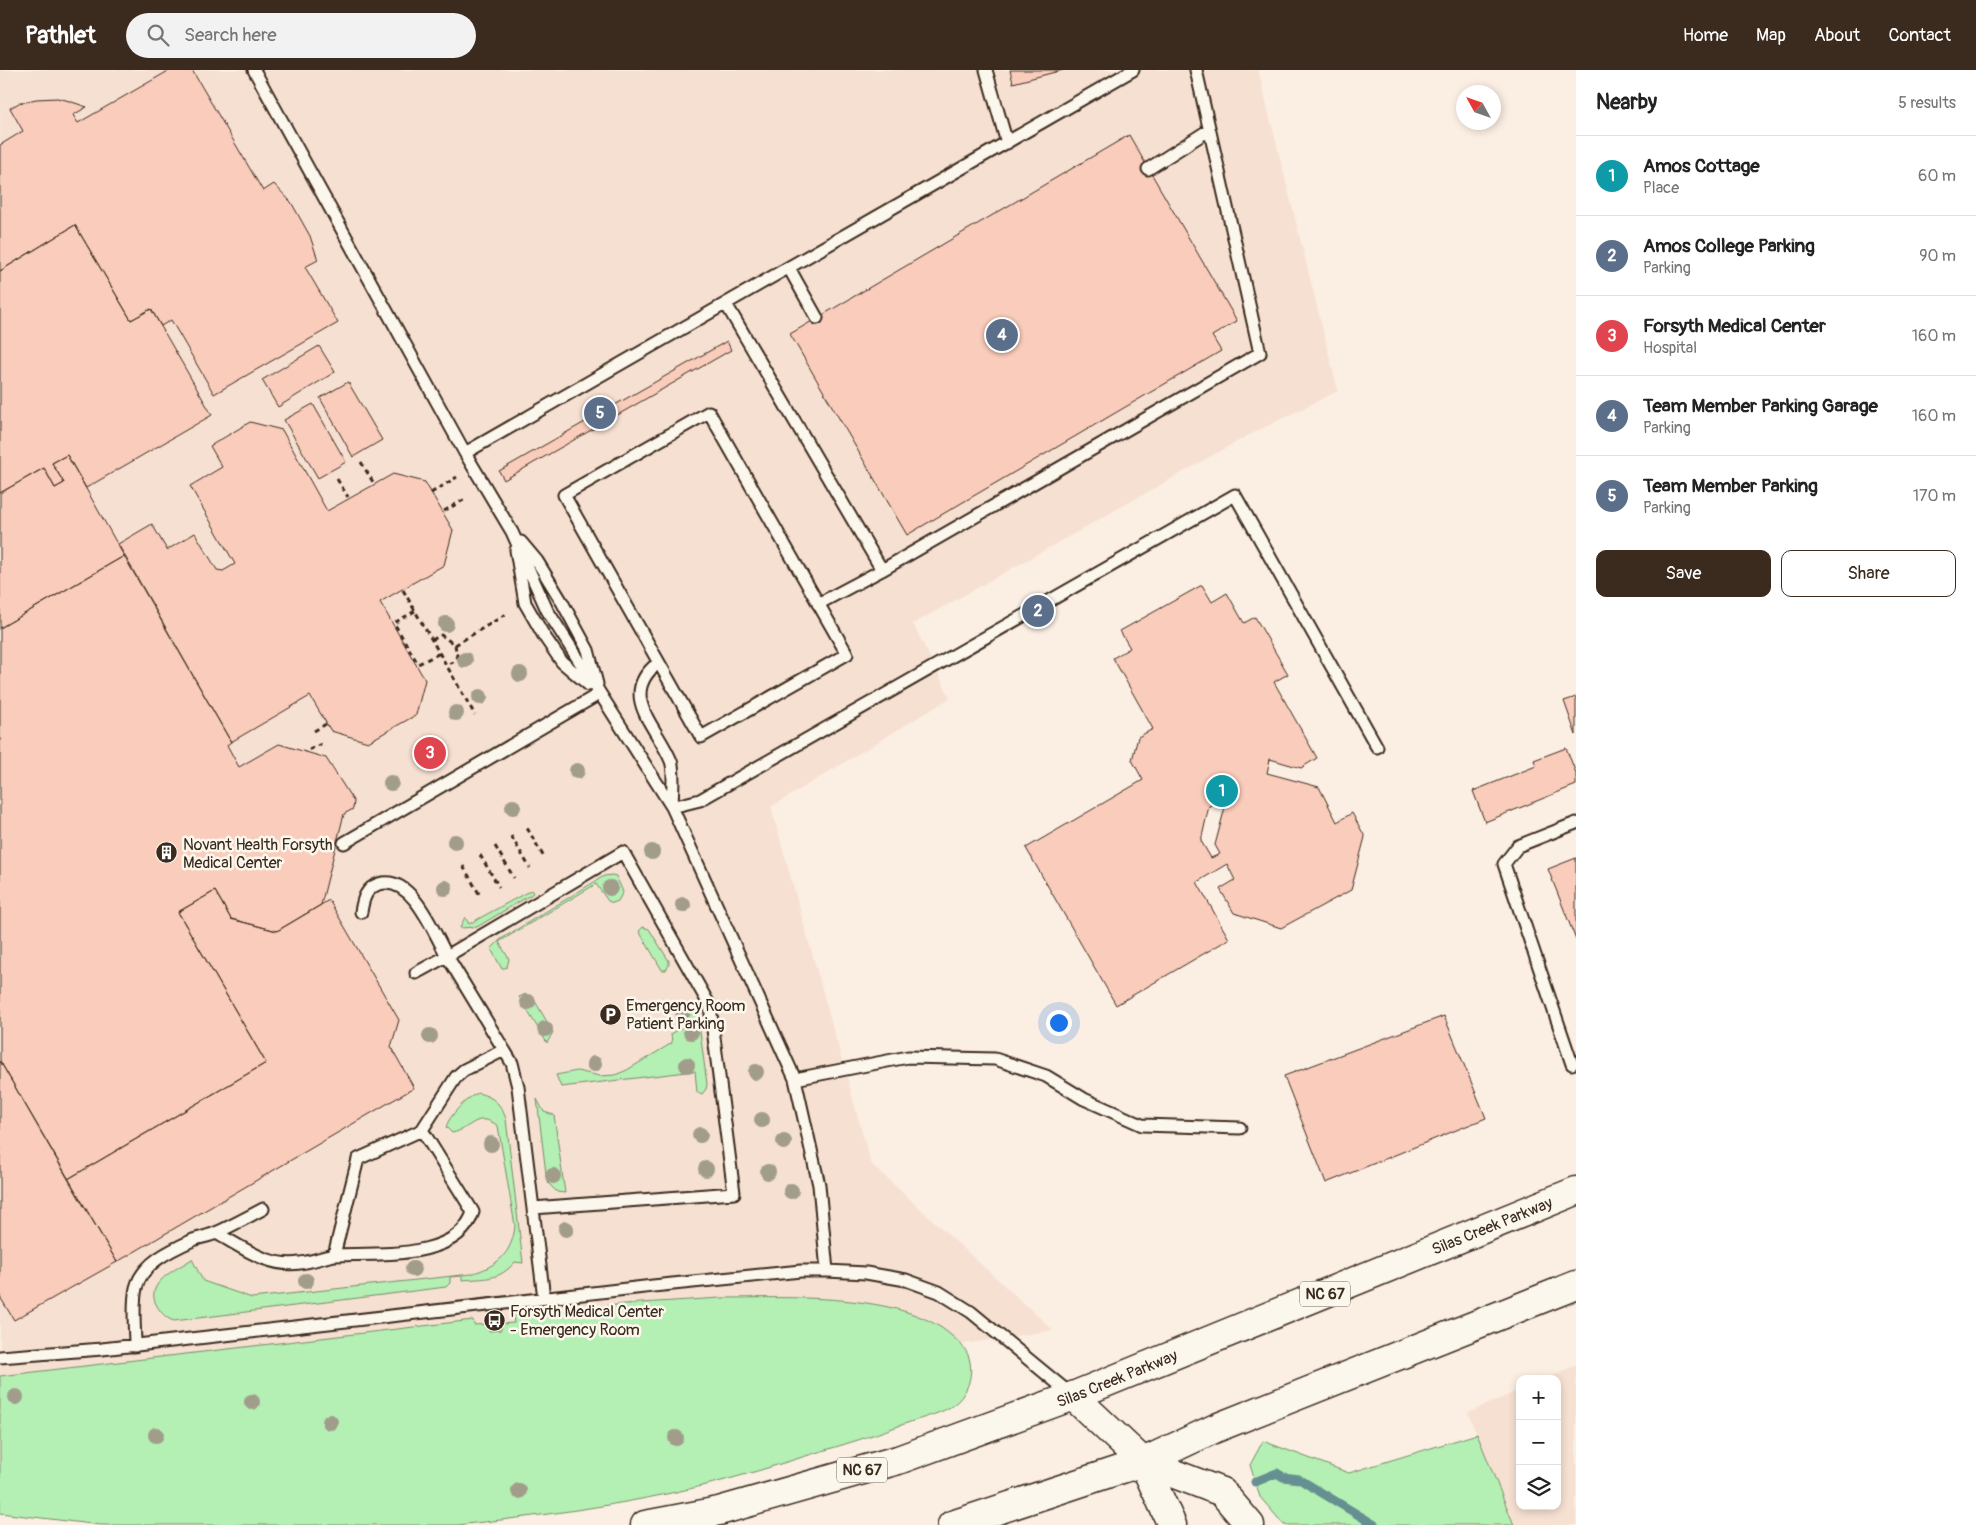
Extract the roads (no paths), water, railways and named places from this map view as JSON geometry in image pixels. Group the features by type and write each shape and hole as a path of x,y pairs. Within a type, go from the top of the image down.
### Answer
{"main road":[{"name":"Silas Creek Parkway","path":"645,1525 719,1511 898,1460 1073,1396 1576,1191"},
{"path":"952,1525 1143,1462 1216,1428 1576,1285"},
{"path":"1073,1396 1143,1462 1172,1525"},
{"path":"1143,1462 1222,1492 1250,1525"}],"lane":[{"path":"254,70 466,453 512,532 547,610 672,807 795,1079 819,1185 827,1271"},
{"path":"986,70 1007,143"},
{"path":"466,453 1134,70"},
{"path":"818,604 882,570 1260,353 1196,70"},
{"path":"1148,169 1209,130"},
{"path":"789,268 817,318"},
{"path":"726,304 882,570"},
{"path":"710,412 818,604 847,654 700,737 564,495 710,412"},
{"path":"672,807 700,800 1235,495 1377,747"},
{"path":"512,532 537,561 588,650 599,694"},
{"path":"512,532 525,603 562,662 599,694"},
{"path":"658,662 651,668 639,690 640,704 672,762 672,807"},
{"path":"344,843 599,694"},
{"path":"1572,1064 1504,864 1518,846 1576,823"},
{"path":"416,973 623,852 710,1006 734,1193 533,1208"},
{"path":"361,912 363,898 373,886 386,882 400,885 413,897 512,1063 518,1087 544,1298"},
{"path":"334,1255 358,1159 422,1130 456,1076 504,1050"},
{"path":"795,1079 908,1057 995,1059 1046,1076 1084,1099 1142,1125 1240,1128"},
{"path":"216,1233 261,1257 280,1263 299,1264 334,1255 405,1252 434,1247 458,1235 470,1222 473,1212 422,1130"},
{"path":"135,1346 135,1296 141,1275 152,1263 194,1240 216,1233 263,1209"},
{"path":"0,1357 135,1346 544,1298 801,1271 827,1271 866,1273 906,1280 939,1292 971,1312 1073,1396"}],"waterway":[{"path":"1255,1482 1277,1473 1283,1477 1299,1479 1375,1525"}],"place":[{"name":"Team Member Parking Garage","path":"1002,335"},
{"name":"Team Member Parking","path":"600,413"},
{"name":"Amos College Parking","path":"1038,611"},
{"name":"Forsyth Medical Center","path":"430,753"},
{"name":"Amos Cottage","path":"1222,791"},
{"name":"Novant Health Forsyth Medical Center","path":"167,853"},
{"name":"Emergency Room Patient Parking","path":"610,1014"},
{"name":"Forsyth Medical Center - Emergency Room","path":"494,1320"}]}
